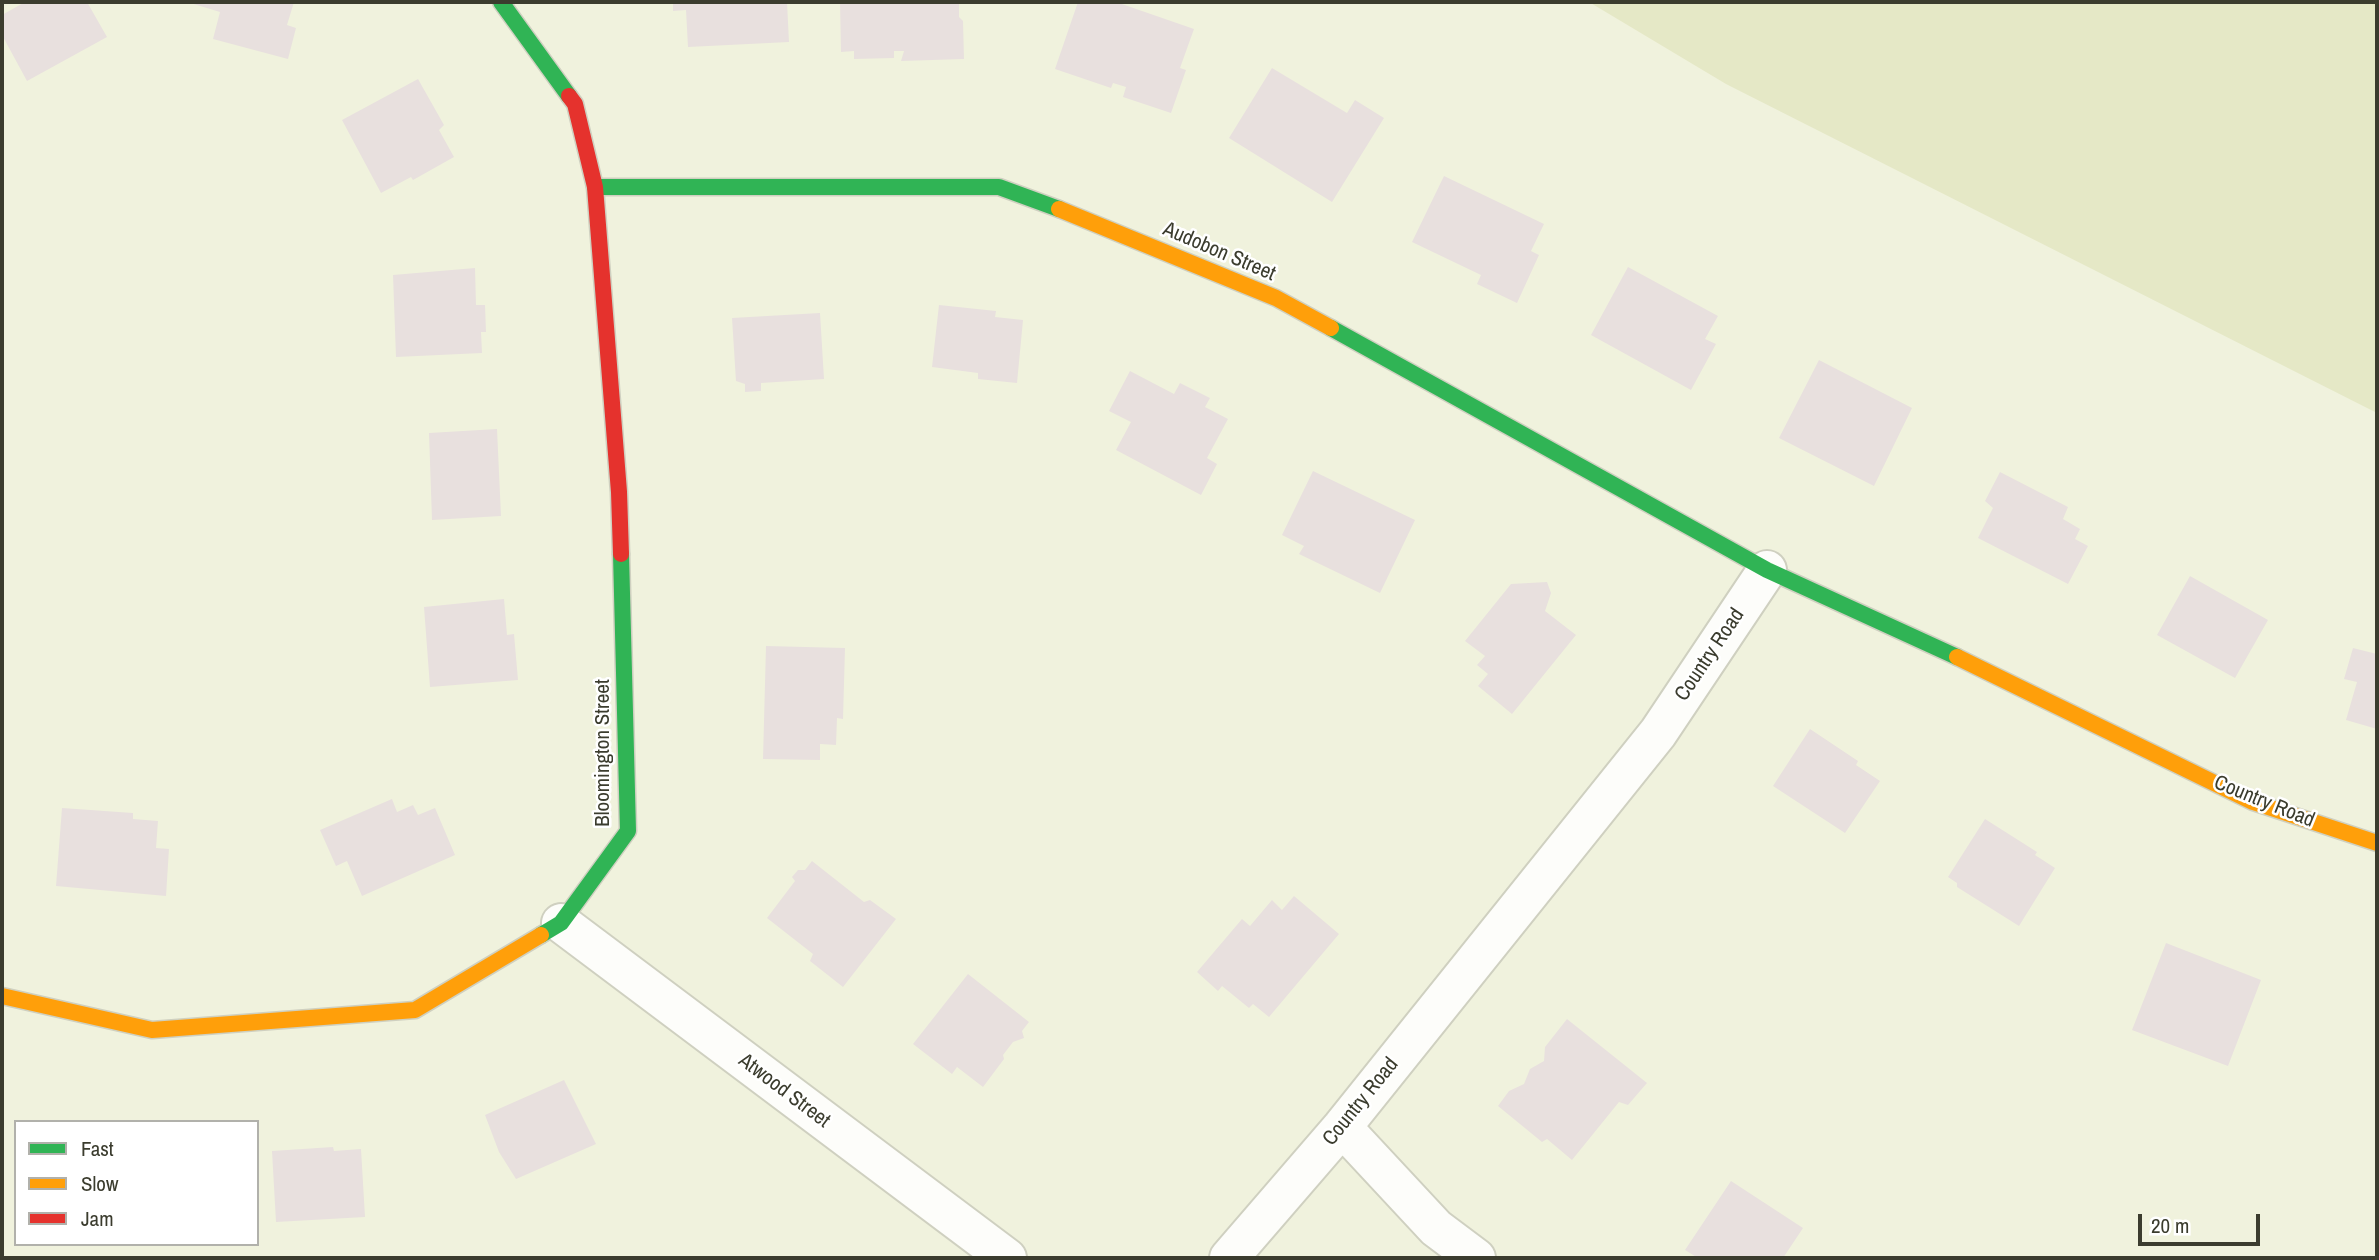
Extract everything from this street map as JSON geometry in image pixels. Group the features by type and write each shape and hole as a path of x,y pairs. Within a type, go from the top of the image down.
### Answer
{"street":[{"name":"Bloomington Street","path":"2,996 152,1030 415,1010 561,923 628,831 619,492 595,187 575,104 501,2"},
{"name":"Audobon Street","path":"595,187 999,187 1091,221 1276,298 1767,570"},
{"name":"Country Road","path":"1229,1258 1342,1127 1658,733 1767,570 1957,657 2253,802 2377,844"},
{"name":"Atwood Street","path":"561,923 1007,1258"},
{"path":"1342,1127 1436,1228 1476,1258"}],"green space":[{"path":"1589,2 2377,2 2377,413 1726,84"}],"building":[{"path":"25,2 87,2 107,37 27,81 2,35 2,15"},
{"path":"187,2 294,2 287,25 296,28 288,59 213,39 220,12"},
{"path":"673,2 787,2 789,42 688,47 686,10 673,11"},
{"path":"840,2 959,2 959,17 963,21 964,59 901,61 904,51 894,51 894,58 854,59 854,51 841,52"},
{"path":"1078,2 1116,2 1194,29 1180,68 1186,70 1171,113 1123,97 1126,87 1113,83 1111,88 1055,69"},
{"path":"1272,68 1347,113 1355,100 1384,118 1332,202 1229,138"},
{"path":"418,79 444,125 439,130 454,157 413,180 411,177 381,193 342,120"},
{"path":"1444,176 1544,224 1531,251 1539,255 1517,303 1477,284 1481,275 1412,242"},
{"path":"1628,267 1718,316 1705,339 1716,344 1691,390 1591,335"},
{"path":"475,268 476,305 485,305 486,332 481,332 482,353 396,357 393,275"},
{"path":"939,305 996,311 995,317 1023,320 1017,383 978,379 978,373 932,367"},
{"path":"820,313 824,379 761,383 761,391 745,392 745,384 736,381 732,318"},
{"path":"1819,360 1912,408 1874,486 1779,438"},
{"path":"1130,371 1174,394 1180,383 1210,398 1205,407 1228,419 1207,458 1217,464 1201,495 1116,450 1131,422 1109,411"},
{"path":"497,429 501,516 432,520 429,433"},
{"path":"1313,471 1415,520 1380,593 1299,554 1304,546 1282,535"},
{"path":"2000,472 2068,507 2063,519 2080,529 2075,539 2088,546 2068,584 1978,538 1993,508 1985,501"},
{"path":"2190,576 2268,620 2235,678 2157,635"},
{"path":"1547,582 1551,593 1545,611 1576,635 1512,714 1478,686 1488,674 1477,665 1485,656 1465,641 1511,584"},
{"path":"504,599 507,635 514,634 518,680 430,687 424,607"},
{"path":"766,646 845,648 843,719 837,718 836,745 820,744 820,760 763,759"},
{"path":"2353,648 2377,654 2377,729 2346,720 2357,682 2344,679"},
{"path":"1810,729 1858,761 1856,765 1880,781 1845,833 1773,786"},
{"path":"392,799 397,812 413,805 418,815 435,808 455,855 362,896 347,861 336,866 320,830"},
{"path":"62,808 133,813 133,819 158,821 156,848 169,849 166,896 56,886"},
{"path":"1985,819 2037,852 2035,855 2055,868 2019,926 1957,887 1957,883 1948,877"},
{"path":"812,861 864,902 870,900 896,919 843,987 810,961 813,954 767,918 795,881 792,877 798,870 805,870"},
{"path":"1294,896 1339,934 1269,1017 1253,1004 1249,1008 1222,986 1218,991 1197,972 1242,919 1250,926 1272,900 1282,910"},
{"path":"2166,943 2261,980 2228,1066 2132,1030"},
{"path":"968,974 1029,1022 1022,1031 1024,1038 1013,1042 983,1087 957,1067 952,1074 913,1044"},
{"path":"1567,1019 1647,1083 1628,1105 1619,1102 1572,1160 1547,1139 1542,1142 1498,1106 1509,1091 1524,1084 1530,1069 1544,1061 1545,1047"},
{"path":"564,1080 596,1144 516,1179 499,1152 485,1115"},
{"path":"333,1147 334,1151 361,1149 365,1217 276,1222 272,1151"},
{"path":"1731,1181 1803,1228 1783,1258 1698,1258 1685,1250"}],"traffic: fast":[{"path":"501,2 569,96"},
{"path":"595,187 999,187 1059,209"},
{"path":"1331,328 1767,570 1957,657"},
{"path":"541,935 561,923 628,831 621,554"}],"traffic: slow":[{"path":"1059,209 1276,298 1331,328"},
{"path":"1957,657 2253,802 2377,843"},
{"path":"2,996 152,1030 415,1010 541,935"}],"traffic: jam":[{"path":"569,96 575,104 595,187 619,492 621,554"}]}
